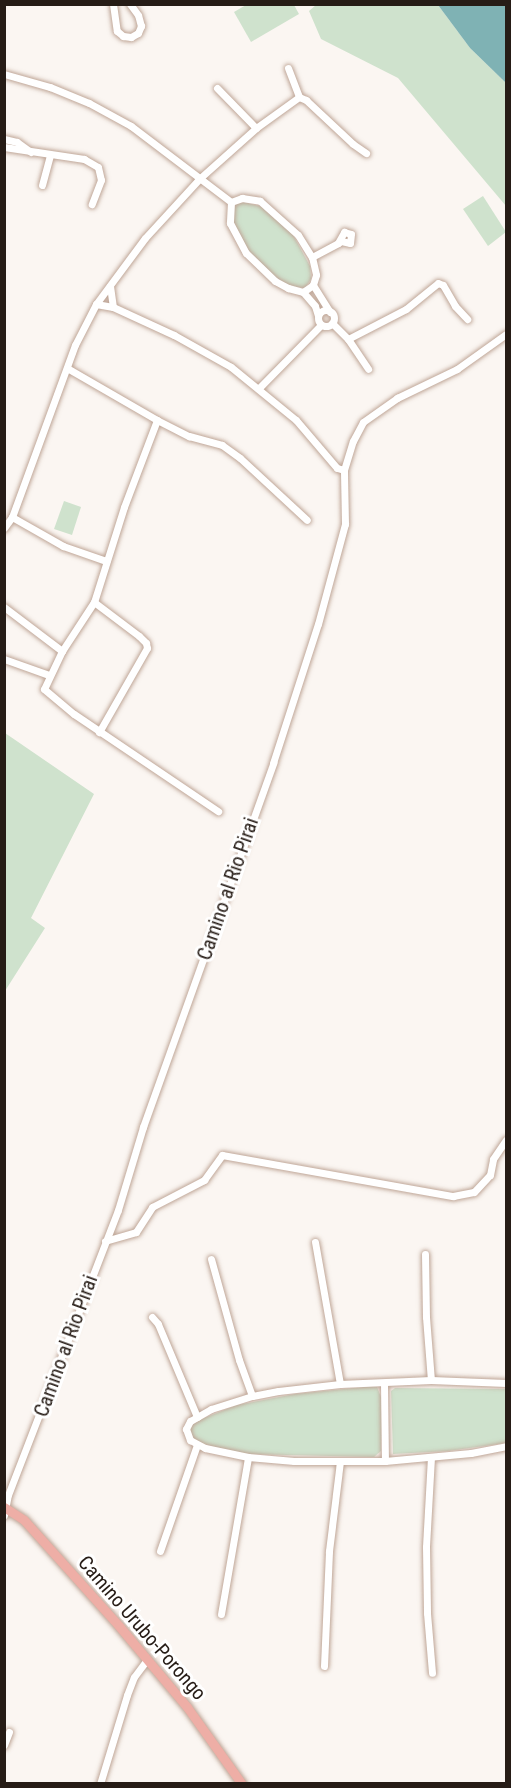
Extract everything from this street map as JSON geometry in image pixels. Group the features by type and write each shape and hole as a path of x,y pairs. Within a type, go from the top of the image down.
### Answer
{"main road":[{"name":"Camino Urubo-Porongo","path":"5,1510 24,1520 147,1660 187,1707 242,1784"}],"street":[{"path":"113,4 117,31 123,36 131,37 138,33 141,26 138,15 130,4"},
{"path":"288,68 299,97 366,153"},
{"path":"4,74 50,87 89,103 131,126 169,152 231,202"},
{"path":"217,88 256,128"},
{"path":"4,528 12,517 75,345 96,304 145,238 199,178 256,128 299,97"},
{"path":"4,139 17,142 31,152"},
{"path":"4,147 84,159 98,167 101,180 92,204"},
{"path":"42,184 50,155"},
{"path":"231,202 242,198 260,201 298,234 312,256 316,275 312,285 303,292"},
{"path":"231,202 230,224 246,253 275,281 303,292 315,306 321,325"},
{"path":"312,256 341,241"},
{"path":"348,339 406,309 438,283 443,285 455,306 467,319"},
{"path":"110,285 113,307"},
{"path":"312,285 333,316 332,323"},
{"path":"96,304 113,307 174,335 231,367 296,420 337,468 344,470"},
{"path":"318,316 323,311 330,312"},
{"path":"321,325 326,326 332,323"},
{"path":"332,323 348,339 368,369"},
{"path":"259,388 321,325"},
{"name":"Camino al Rio Pirai","path":"5,1510 8,1496 105,1241 143,1127 273,763 318,624 345,524 344,470 353,441 363,422 397,398 457,369 507,334"},
{"path":"67,368 157,420 231,451 307,520"},
{"path":"157,420 106,561 94,602 62,651 44,690 99,732 218,811"},
{"path":"12,517 63,546 106,561"},
{"path":"94,602 139,636 146,643 147,648 99,732"},
{"path":"4,608 62,651"},
{"path":"4,660 49,675"},
{"path":"105,1241 136,1232 152,1207 204,1180 222,1155 410,1191 453,1196 474,1192 490,1175 493,1159 507,1140"},
{"path":"315,1242 340,1384"},
{"path":"425,1254 431,1380"},
{"path":"211,1259 239,1360 252,1396"},
{"path":"152,1317 158,1324 197,1417"},
{"path":"507,1383 431,1380 340,1384 252,1396 197,1417 186,1429 190,1440 197,1445 248,1457 340,1462 430,1457 507,1446"},
{"path":"384,1383 385,1461"},
{"path":"160,1551 197,1445"},
{"path":"221,1614 248,1457"},
{"path":"430,1457 426,1547 427,1613 432,1673"},
{"path":"324,1666 328,1561 340,1462"},
{"path":"99,1784 127,1695 134,1677 147,1660"},
{"path":"4,1745 9,1732"}],"green space":[{"path":"246,5 294,5 299,14 251,42 234,12"},
{"path":"316,5 438,5 470,48 506,83 506,206 398,78 321,39 309,11"},
{"path":"483,196 506,232 488,246 463,209"},
{"path":"244,202 263,207 293,235 310,266 311,279 305,288 289,286 274,277 246,249 233,225 232,209 236,204"},
{"path":"64,501 81,507 72,535 54,529"},
{"path":"5,733 94,794 31,918 45,928 5,991"},
{"path":"377,1387 381,1397 382,1427 381,1451 374,1457 247,1454 217,1448 196,1441 191,1436 191,1426 199,1420 237,1405 295,1394"},
{"path":"395,1388 506,1389 506,1443 448,1451 393,1454 391,1391"}],"water":[{"path":"438,5 506,5 506,83 470,48"}]}
